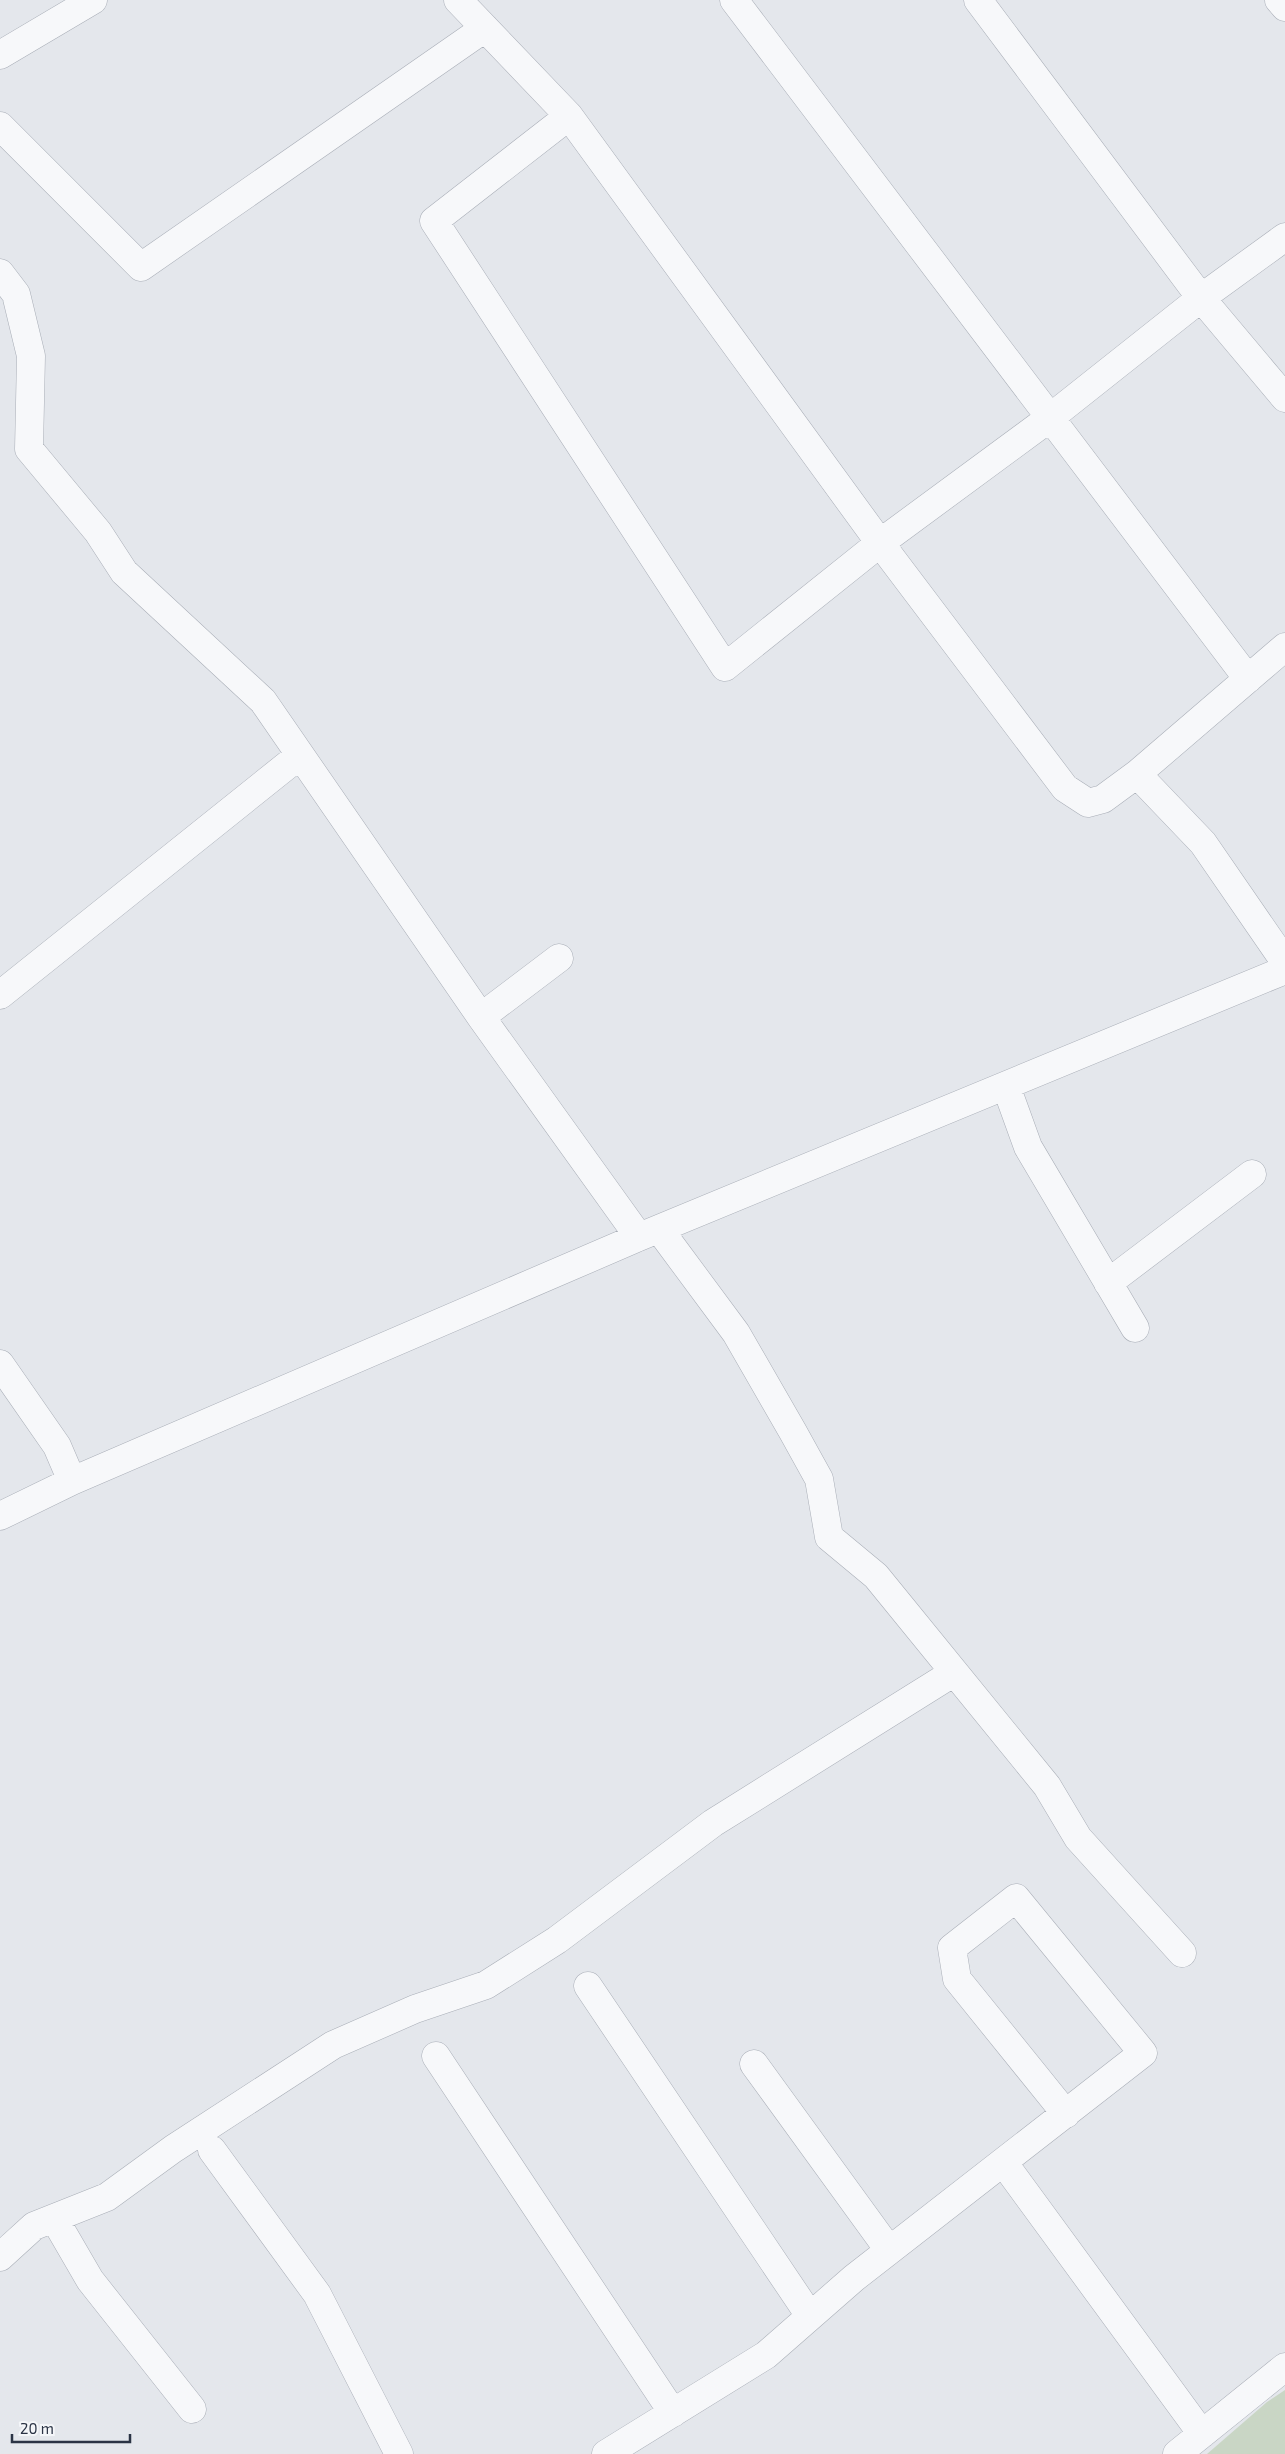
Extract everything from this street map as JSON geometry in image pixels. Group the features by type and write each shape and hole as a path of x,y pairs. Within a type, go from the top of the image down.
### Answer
{"street":[{"path":"0,55 93,0"},
{"path":"458,0 569,116 880,543 1065,788 1088,802 1103,799 1138,774 1285,647"},
{"path":"734,0 1248,679"},
{"path":"1279,0 1285,8"},
{"path":"987,3 1202,298 1285,398"},
{"path":"0,126 141,267 485,28"},
{"path":"569,116 434,221 725,667 880,543 1051,417 1202,298 1285,237"},
{"path":"0,272 16,294 31,356 29,449 98,532 124,572 262,701 481,1017 649,1233 736,1333 819,1479 830,1537 876,1576 953,1673 1047,1786 1078,1838 1182,1953"},
{"path":"0,995 300,754"},
{"path":"1138,774 1203,843 1285,962"},
{"path":"481,1017 560,958"},
{"path":"0,1516 72,1481 649,1233 1285,970"},
{"path":"1006,1086 1028,1146 1135,1328"},
{"path":"1108,1283 1252,1174"},
{"path":"0,1364 58,1446 72,1481"},
{"path":"0,2257 34,2226 107,2197 173,2149 333,2045 415,2009 486,1985 557,1940 713,1823 953,1673"},
{"path":"612,2452 766,2355 889,2250 1066,2114 1143,2053 1016,1898 952,1948 957,1979 1066,2114"},
{"path":"588,1986 810,2316"},
{"path":"436,2056 673,2413"},
{"path":"754,2064 889,2250"},
{"path":"212,2150 317,2294 399,2454"},
{"path":"1003,2162 1202,2434"},
{"path":"54,2218 90,2280 192,2409"},
{"path":"1177,2454 1285,2367"}],"green space":[{"path":"1285,2390 1285,2454 1207,2454 1267,2402"}]}
